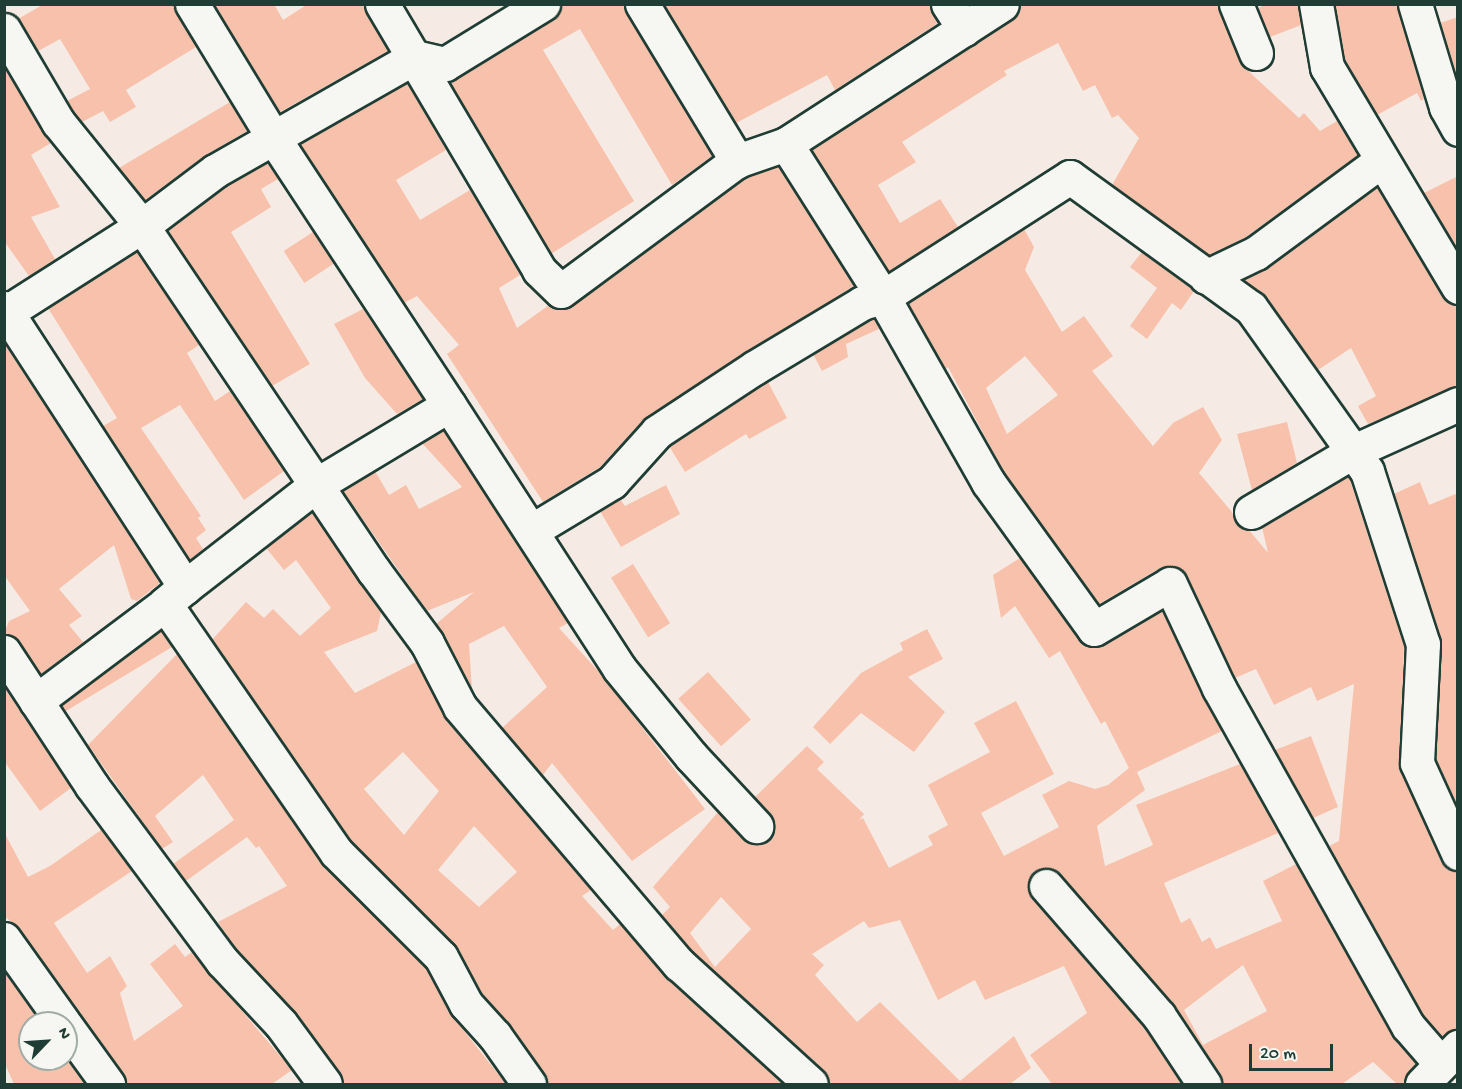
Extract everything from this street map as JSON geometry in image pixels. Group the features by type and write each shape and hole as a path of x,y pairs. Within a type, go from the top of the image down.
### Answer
{"street":[{"path":"192,4 273,137 620,668 691,756 756,826"},
{"path":"382,4 539,270 561,291 737,161 786,144 956,17 1002,4"},
{"path":"529,1084 495,1036 466,1004 441,957 336,852 175,596 6,310 142,226 215,171 273,137 415,57 445,64 543,4"},
{"path":"642,4 737,161"},
{"path":"1236,4 1256,53"},
{"path":"1316,4 1327,67 1381,161 1436,245 1458,287"},
{"path":"1415,4 1446,107 1458,129"},
{"path":"4,30 58,122 142,226 316,485 427,643 460,707 679,964 811,1084"},
{"path":"786,144 883,297 988,482 1094,628 1170,584 1220,688 1408,1026 1440,1065"},
{"path":"1206,277 1256,253 1381,161"},
{"path":"531,531 612,482 657,432 754,368 862,303 883,297 1070,177 1251,308 1367,471 1423,644 1417,763 1458,853"},
{"path":"1251,512 1354,452 1458,404"},
{"path":"36,701 316,485 449,405"},
{"path":"4,652 92,786 222,962 281,1024 325,1084"},
{"path":"1046,886 1159,1016 1204,1084"},
{"path":"4,939 56,1011"},
{"path":"78,1042 108,1084"}],"building":[{"path":"44,4 173,4 196,47 126,90 136,107 110,122 103,111 82,122 67,101 90,89 60,39 38,51 18,19"},
{"path":"214,4 274,4 283,20 308,4 363,4 388,51 280,112"},
{"path":"562,4 623,4 712,156 672,185 580,29 543,50 634,201 551,254 449,81 553,20"},
{"path":"664,4 929,4 938,23 835,90 827,75 736,123"},
{"path":"1020,4 1218,4 1244,67 1299,118 1304,113 1320,131 1337,121 1358,155 1246,237 1209,255 1112,185 1139,138 1118,115 1112,118 1095,85 1083,91 1058,43 1004,71 1007,75 902,142 916,162 878,185 900,223 940,199 958,227 889,271 812,150 1012,20"},
{"path":"1268,4 1298,4 1301,25 1270,37 1258,8"},
{"path":"1335,4 1397,4 1424,99 1421,101 1417,93 1377,115 1345,60"},
{"path":"1458,17 1458,80 1440,23"},
{"path":"4,68 51,143 31,155 60,207 31,217 55,259 29,276 4,241"},
{"path":"407,83 446,150 396,180 420,220 470,190 520,275 499,288 517,328 549,305 564,310 572,306 746,178 778,167 854,286 646,417 600,467 543,502 447,354 459,345 417,296 404,303 300,144"},
{"path":"230,102 247,131 204,156 145,200 119,168"},
{"path":"267,163 278,179 261,189 271,207 231,232 310,364 272,386 167,230 225,187"},
{"path":"1458,176 1458,250 1424,193"},
{"path":"1377,187 1442,297 1458,306 1458,386 1368,424 1358,406 1376,396 1351,348 1318,370 1266,297 1244,280 1267,268"},
{"path":"1024,229 1034,247 1025,270 1062,332 1084,316 1113,356 1092,371 1153,446 1173,423 1203,407 1222,440 1199,473 1232,512 1235,522 1249,530 1268,553 1262,527 1348,476 1404,646 1400,770 1441,861 1458,872 1458,1029 1442,1037 1423,1015 1329,846 1339,841 1354,684 1317,701 1311,687 1274,705 1256,669 1235,678 1180,568 1160,568 1099,604 1004,472 948,367 946,369 908,303","holes":["1025,356 1058,395 1007,434 986,388"]},
{"path":"313,232 334,264 304,283 284,251"},
{"path":"137,252 199,345 187,353 215,401 230,391 284,471 244,500 180,405 141,428 201,516 198,518 206,530 196,538 203,549 190,560 103,426 117,418 48,308"},
{"path":"1142,252 1194,291 1181,310 1172,303 1147,339 1130,326 1157,288 1130,267"},
{"path":"363,309 423,399 397,414 365,378 334,324"},
{"path":"874,319 879,329 846,344 848,357 822,371 813,354"},
{"path":"4,343 160,583 137,601 131,599 114,545 59,589 82,616 69,625 83,642 41,674 19,641 4,634 9,621 30,611 4,575"},
{"path":"768,382 787,418 749,439 746,434 685,472 669,446"},
{"path":"1287,422 1297,463 1252,490 1237,434"},
{"path":"443,430 568,623 559,628 600,673 705,809 632,861 552,763 543,775 502,728 547,687 504,626 469,644 472,690 436,624 474,592 427,611 343,491 375,471 389,495 406,485 419,509 462,487 422,443"},
{"path":"1420,482 1429,505 1458,493 1458,807 1436,759 1441,639 1394,494"},
{"path":"666,485 680,514 621,547 600,511 620,499 625,506"},
{"path":"312,512 381,613 377,631 324,652 355,693 416,662 446,719 591,890 582,896 613,930 620,924 666,978 784,1084 547,1084 544,1073 510,1025 481,993 454,944 350,840 212,640 246,602 264,618 273,609 300,636 331,608 296,560 284,570 266,548","holes":["403,752 439,791 404,835 364,789","474,826 517,872 479,907 438,870"]},
{"path":"1020,558 1086,646 1104,645 1162,611 1222,731 1137,772 1145,790 1097,826 1105,866 1153,845 1136,805 1240,764 1278,833 1164,883 1181,923 1190,918 1202,942 1210,937 1216,949 1282,921 1263,881 1296,864 1392,1035 1416,1064 1404,1084 1397,1084 1373,1062 1342,1084 1222,1084 1220,1074 1173,1004 1052,868 1033,872 1028,889 1032,898 1144,1027 1182,1084 1052,1084 1030,1055 1087,1013 1064,966 985,1000 975,980 938,1000 900,920 869,928 864,921 812,954 824,965 815,975 857,1022 880,1002 960,1081 1014,1036 1031,1068 1010,1084 829,1084 824,1070 692,951 662,915 670,907 653,887 718,812 750,844 769,839 774,821 755,797 807,746 824,762 817,769 864,814 859,820 863,818 889,868 933,845 928,836 948,825 928,785 990,752 974,723 1016,701 1054,774 981,813 1004,856 1059,827 1042,795 1069,781 1095,789 1108,785 1129,768 1105,721 1101,724 1060,651 1049,658 1015,606 1001,618 993,575","holes":["721,897 751,929 715,967 690,933","1243,965 1267,1011 1203,1045 1184,1010"]},
{"path":"633,564 670,623 648,637 611,578"},
{"path":"927,629 943,659 908,677 945,712 914,752 861,713 830,744 813,727 861,673 903,650 900,643"},
{"path":"161,631 172,647 66,711 61,705"},
{"path":"177,654 321,863 426,968 450,1013 506,1084 345,1084 296,1013 236,949 218,922 287,886 259,846 256,848 247,837 186,881 173,864 234,820 203,775 155,816 173,842 162,849 88,745"},
{"path":"708,672 751,720 721,746 678,699"},
{"path":"4,687 71,788 40,811 4,761"},
{"path":"1311,736 1338,807 1313,818 1275,750"},
{"path":"101,830 132,871 54,923 87,973 110,956 127,986 120,993 134,1041 183,1006 150,964 175,944 185,957 192,952 292,1070 272,1084 126,1084 123,1073 19,928 4,916 4,832 28,877 50,866"},
{"path":"4,972 32,1011 18,1011 18,1071 76,1071 85,1084 14,1084 4,1062"}]}
